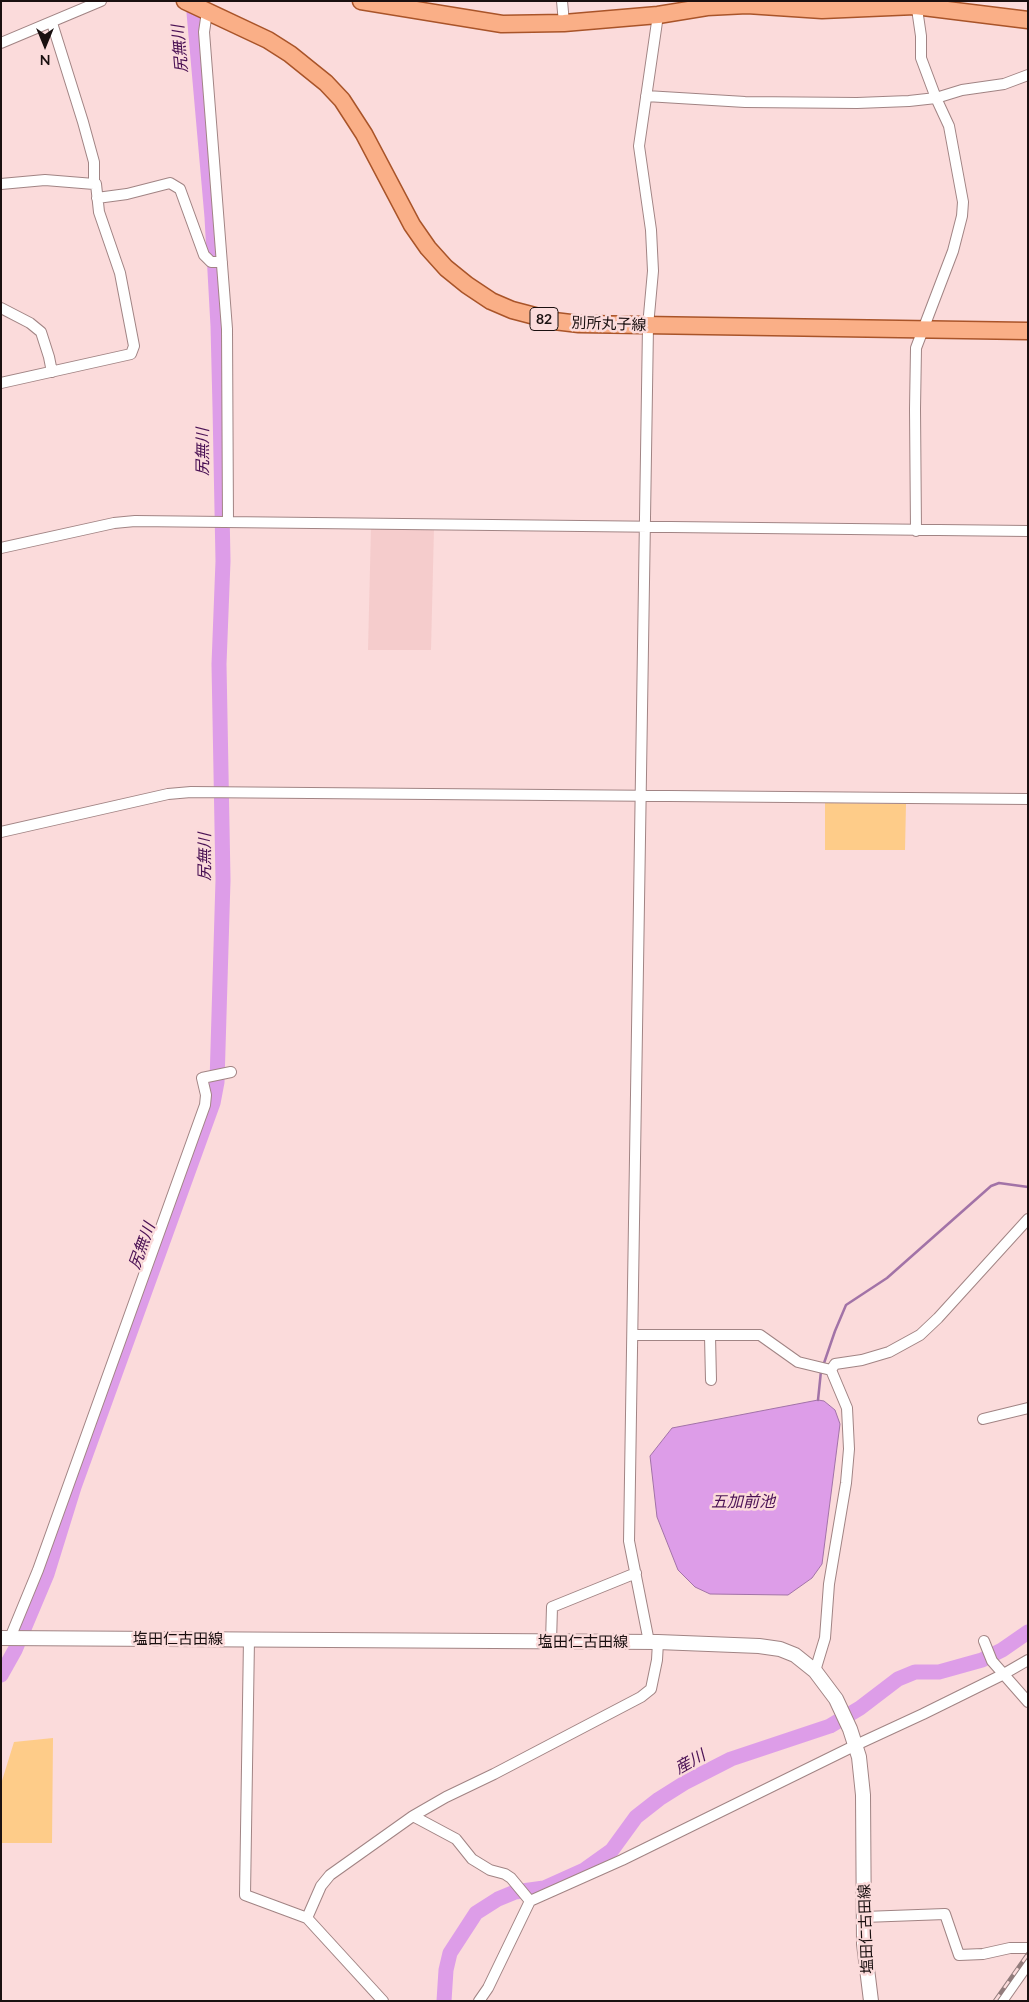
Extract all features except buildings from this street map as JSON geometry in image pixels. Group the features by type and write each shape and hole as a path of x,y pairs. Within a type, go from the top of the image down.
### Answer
{"main road":[{"path":"361,1 502,24 564,23 658,15 706,4 747,4 822,10 916,4 1028,20"},
{"name":"別所丸子線","path":"197,5 268,40 290,54 326,83 342,100 364,134 412,226 446,268 467,285 492,301 512,310 554,321 648,326 1028,331"},
{"name":"塩田仁古田線","path":"9,1638 654,1642 738,1644 780,1649 795,1655 816,1671 836,1699 856,1745 862,1772 864,1795 866,1970 871,2001"}],"street":[{"path":"1,43 101,1"},
{"path":"562,1 564,23"},
{"path":"916,4 921,58 949,126 963,202 962,216 953,251 916,348 916,531"},
{"path":"197,5 204,32 217,262 227,329 228,522"},
{"path":"308,1918 321,1886 330,1876 413,1816 446,1797 641,1697 651,1689 657,1660 629,1541 648,326 653,271 651,230 639,146 658,15"},
{"path":"1,383 131,354 134,346 120,273 99,212 96,184 94,184 94,162 84,122 52,22"},
{"path":"646,96 745,102 857,103 909,101 936,98 962,90 1004,84 1028,75"},
{"path":"1,184 45,180 94,184"},
{"path":"97,198 127,194 170,183 180,189 204,255 217,262"},
{"path":"1,308 30,323 41,332 50,357 52,372"},
{"path":"1,548 114,522 135,521 1028,532"},
{"path":"1,832 168,794 191,792 1028,799"},
{"path":"9,1638 38,1570 205,1105 206,1095 202,1078 228,1073"},
{"path":"816,1671 825,1638 829,1584 841,1514 849,1449 847,1408 831,1370 834,1364 862,1360 889,1352 920,1335 938,1318 1028,1219"},
{"path":"633,1334 760,1335 798,1362 831,1370"},
{"path":"710,1336 711,1380"},
{"path":"983,1419 1028,1408"},
{"path":"550,1642 552,1607 636,1573"},
{"path":"249,1640 245,1895 308,1918 383,2001"},
{"path":"984,1641 992,1661 1002,1675 1028,1702"},
{"path":"479,2001 488,1988 527,1898 622,1860 923,1714 1028,1660"},
{"path":"413,1816 456,1839 472,1859 490,1870 505,1874 511,1878 527,1898"},
{"path":"864,1917 944,1914 959,1955 983,1954 1010,1948 1028,1948"},
{"path":"1002,2001 1028,1964"}],"shaded area":[{"path":"371,527 434,528 431,650 368,650"},
{"path":"825,803 906,804 905,850 825,850"},
{"path":"53,1738 52,1843 1,1843 1,1784 14,1742"}],"water":[{"name":"五加前池","path":"818,1400 824,1401 835,1410 840,1424 822,1564 812,1578 788,1595 710,1594 695,1587 678,1570 657,1517 650,1456 672,1428"}],"waterway":[{"name":"尻無川","path":"1,1675 15,1650 47,1574 74,1487 213,1103 217,1082 223,880 219,664 223,561 220,407 212,217 193,1"},
{"path":"823,1366 846,1305 887,1278 991,1186 999,1183 1028,1187"},
{"path":"818,1400 821,1371"},
{"name":"産川","path":"444,2001 446,1970 450,1953 476,1913 498,1899 515,1892 544,1888 584,1870 612,1850 636,1817 659,1799 686,1782 731,1759 830,1726 860,1708 898,1679 915,1672 939,1672 982,1660 1002,1650 1028,1632"}],"railway":[{"path":"995,2001 1028,1954"}]}
